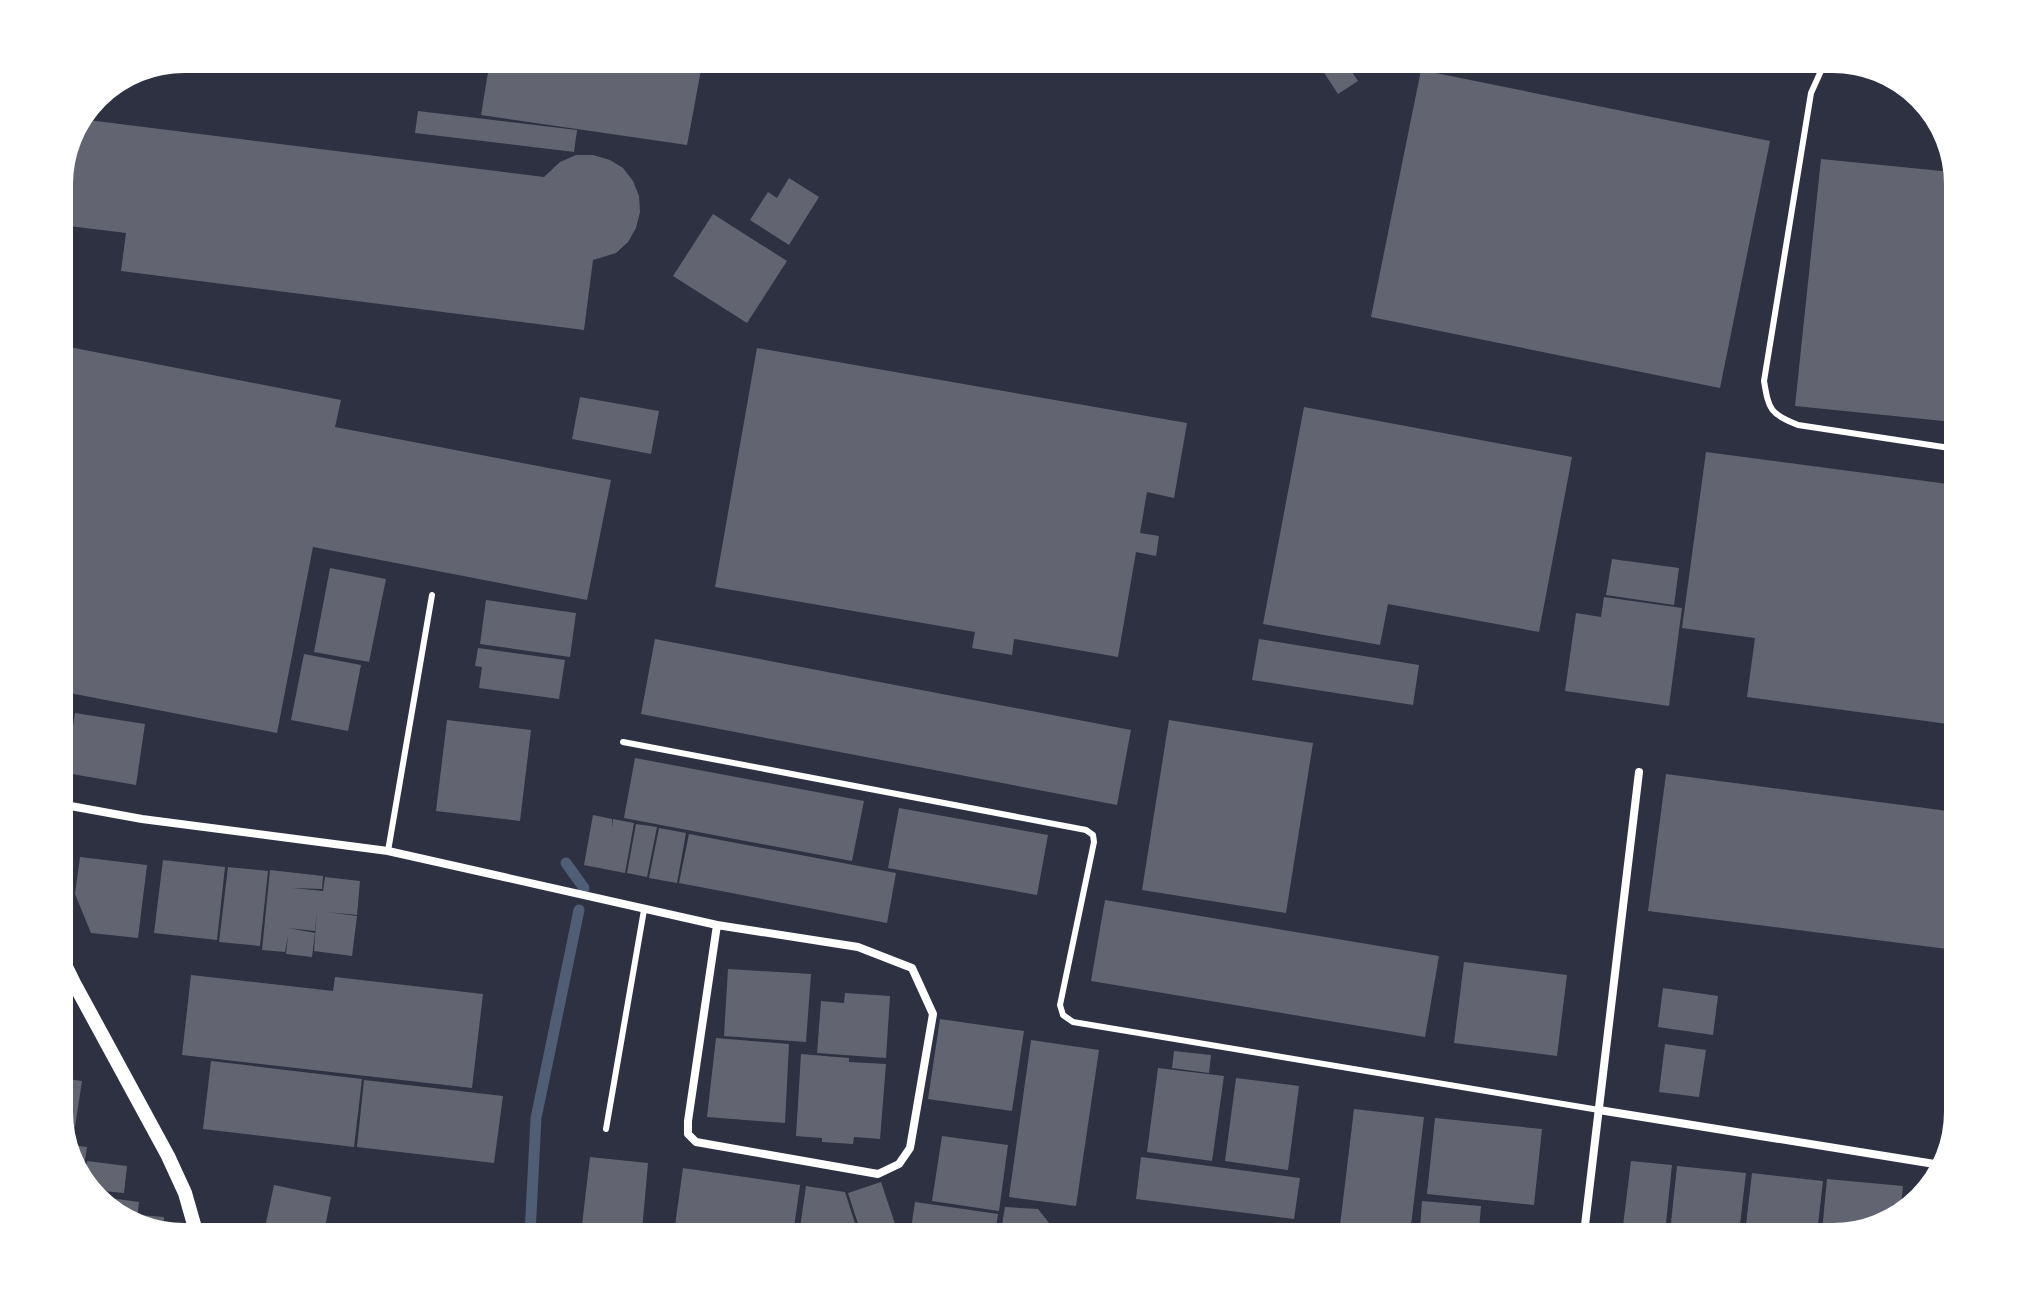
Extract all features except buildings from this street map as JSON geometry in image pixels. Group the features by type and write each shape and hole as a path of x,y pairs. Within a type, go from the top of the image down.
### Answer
{"street":[{"path":"1585,1228 1639,772"},
{"path":"68,806 142,819 388,851 717,925 858,947 912,968 933,1014 910,1148 899,1164 878,1174 696,1142 688,1134 717,925"},
{"path":"68,971 168,1156 185,1193 195,1228"},
{"path":"1599,1110 1936,1164"}],"lane":[{"path":"1822,68 1811,93 1764,381 1768,406 1778,416 1798,425 1949,448"},
{"path":"388,851 432,595"},
{"path":"623,742 1086,830 1093,835 1094,842 1060,1005 1063,1015 1073,1022 1599,1110"},
{"path":"606,1129 644,910"}],"waterway":[{"path":"566,863 584,888"},
{"path":"530,1228 536,1118 579,910"}]}
